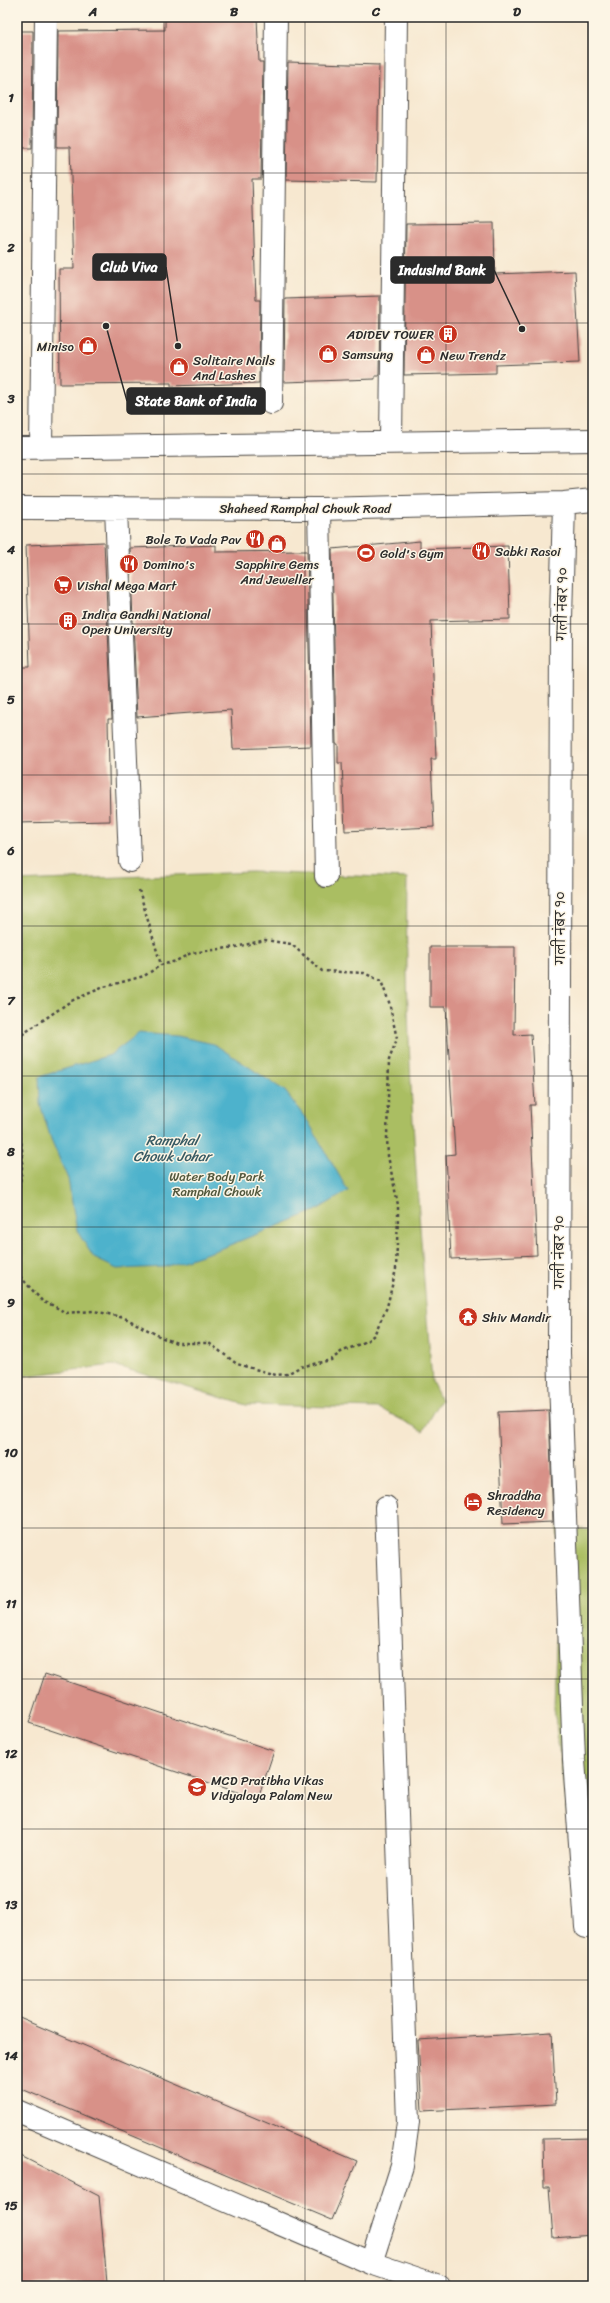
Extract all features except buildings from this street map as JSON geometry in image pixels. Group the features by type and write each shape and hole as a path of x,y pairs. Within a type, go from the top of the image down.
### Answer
{"street":[{"path":"41,448 46,17"},
{"path":"271,403 276,17"},
{"path":"391,442 396,17"},
{"path":"17,448 593,440"},
{"name":"Shaheed Ramphal Chowk Road","path":"17,508 318,508 564,503 593,500"},
{"name":"गली नंबर १०","path":"564,503 561,619 559,1353 574,1760 586,1927"},
{"path":"116,508 130,861"},
{"path":"318,508 326,876"},
{"path":"371,2263 402,2166 408,2122 386,1507"},
{"path":"17,2111 371,2263 439,2286"}],"path":[{"path":"138,887 161,965"},
{"path":"17,1038 71,1001 104,987 144,976 161,965 191,953 236,948 265,940 291,944 322,971 364,973 381,981 389,1002 397,1039 389,1060 387,1138 388,1156 398,1205 396,1268 380,1326 367,1341 341,1352 331,1360 300,1367 287,1374 276,1374 237,1364 209,1343 177,1343 163,1338 127,1319 113,1315 94,1311 66,1313 43,1302 17,1273"},
{"path":"17,1125 21,1136 23,1154 17,1197"}],"green space":[{"name":"Water Body Park Ramphal Chowk","path":"252,872 407,878 410,1067 418,1193 432,1382 441,1400 423,1431 379,1408 246,1405 113,1365 17,1377 17,881"},
{"path":"557,1527 593,1530 593,1930 580,1921 554,1708 559,1553"}],"water":[{"name":"Ramphal Chowk Johar","path":"139,1033 177,1036 214,1044 285,1091 309,1123 348,1191 315,1211 217,1250 165,1267 117,1269 94,1258 77,1231 68,1179 51,1139 40,1104 39,1077 110,1055"}],"place":[{"name":"State Bank of India","path":"106,326"},
{"name":"IndusInd Bank","path":"522,329"},
{"name":"ADIDEV TOWER","path":"448,334"},
{"name":"Miniso","path":"88,346"},
{"name":"Club Viva","path":"178,346"},
{"name":"Samsung","path":"328,354"},
{"name":"New Trendz","path":"426,355"},
{"name":"Solitaire Nails And Lashes","path":"179,367"},
{"name":"Bole To Vada Pav","path":"255,539"},
{"name":"Sapphire Gems And Jeweller","path":"277,544"},
{"name":"Sabki Rasoi","path":"481,551"},
{"name":"Gold's Gym","path":"366,553"},
{"name":"Domino's","path":"129,564"},
{"name":"Vishal Mega Mart","path":"63,585"},
{"name":"Indira Gandhi National Open University","path":"68,621"},
{"name":"Shiv Mandir","path":"468,1317"},
{"name":"Shraddha Residency","path":"473,1502"},
{"name":"MCD Pratibha Vikas Vidyalaya Palam New","path":"197,1787"}]}
